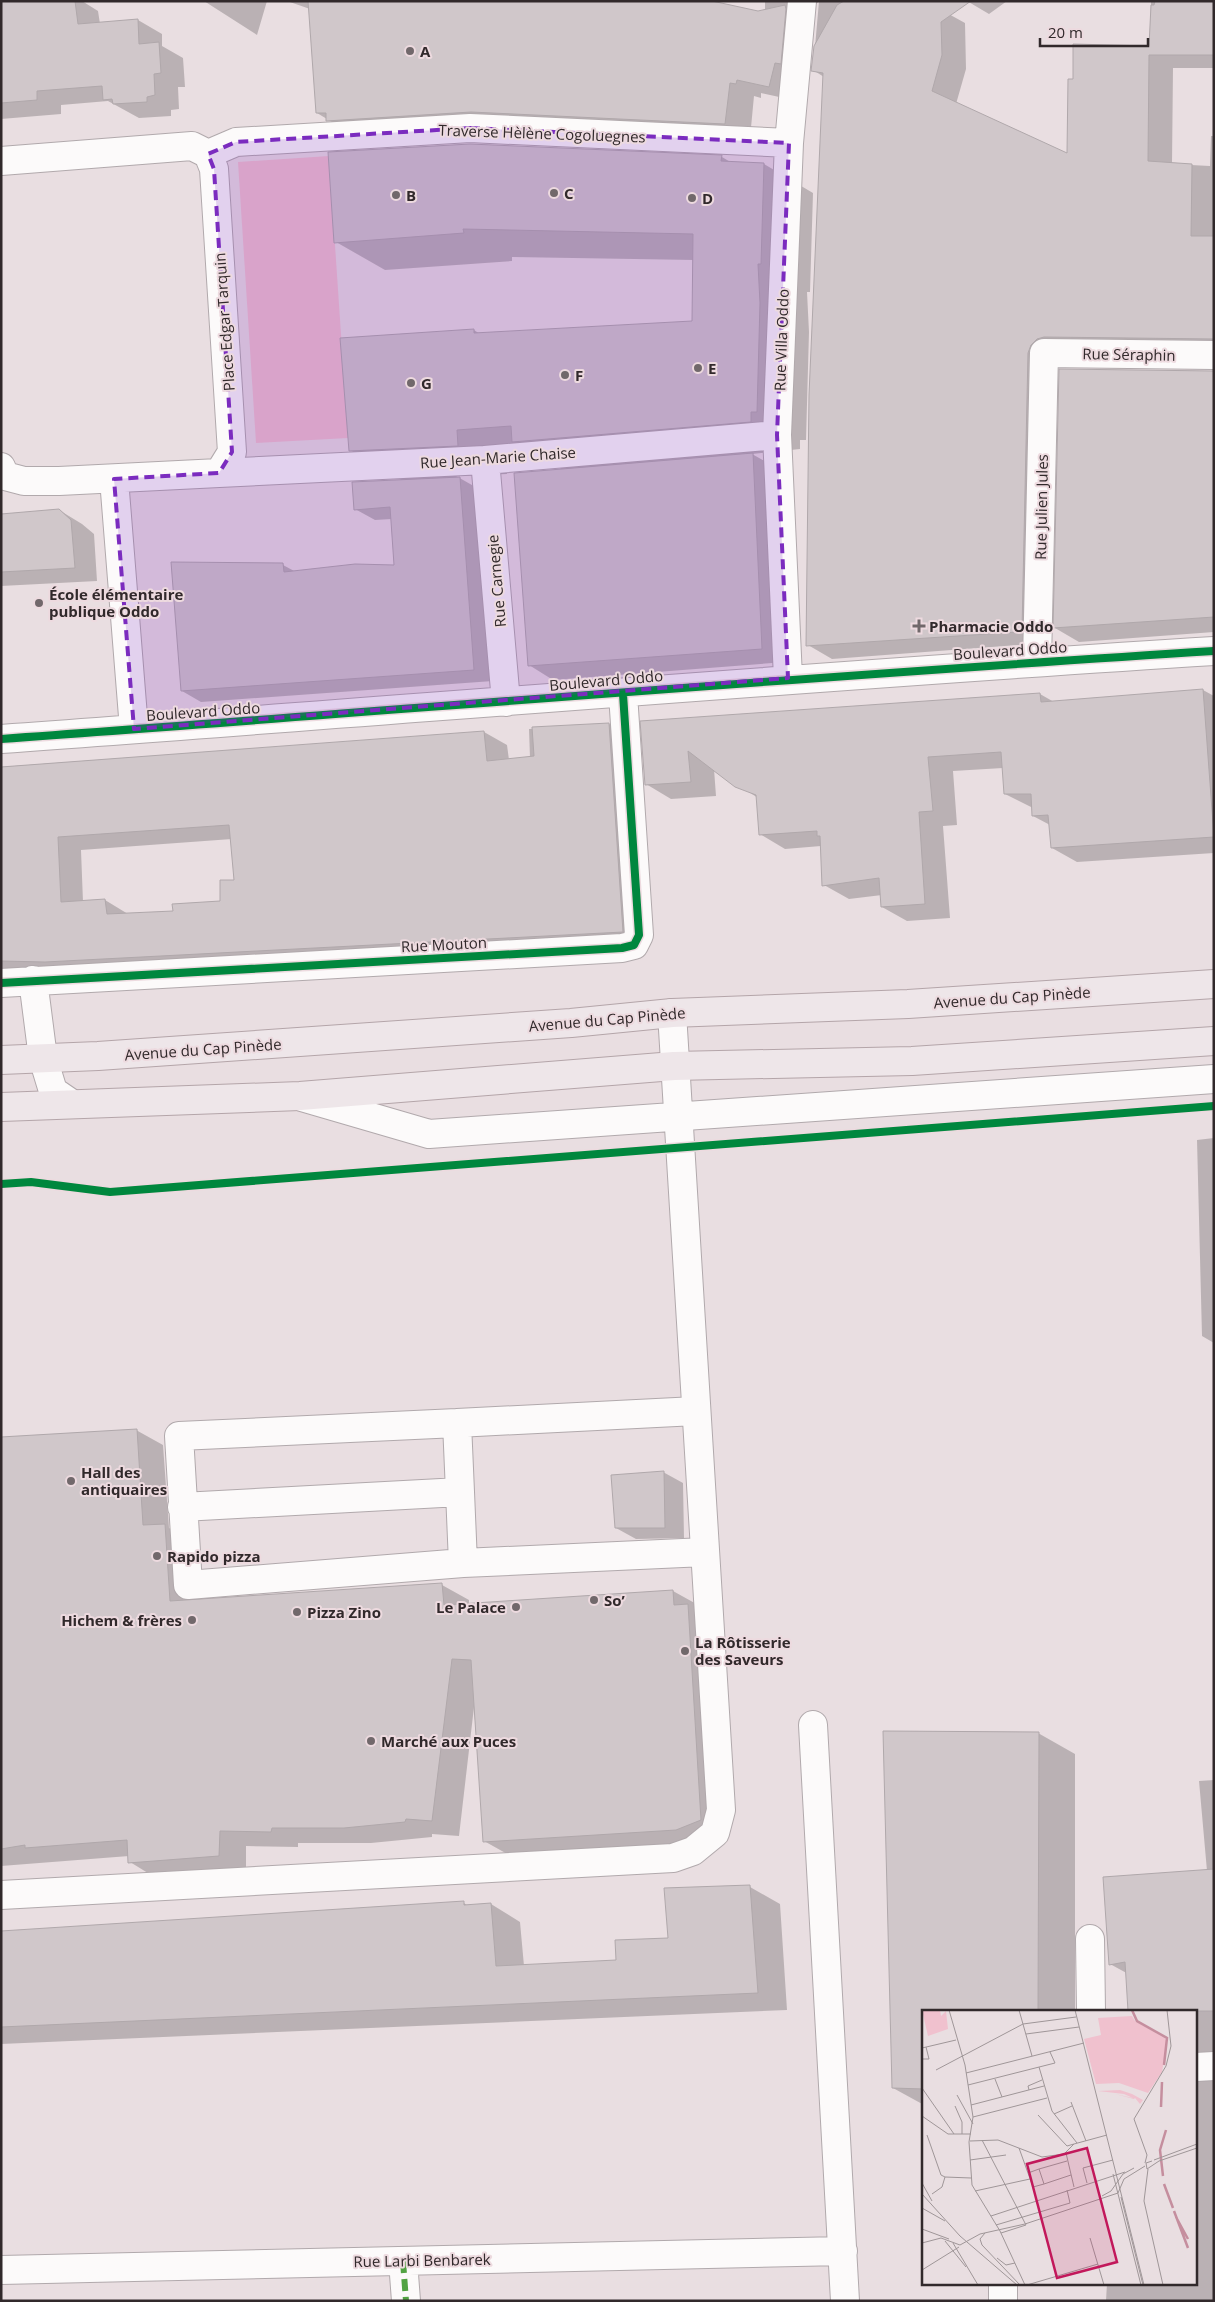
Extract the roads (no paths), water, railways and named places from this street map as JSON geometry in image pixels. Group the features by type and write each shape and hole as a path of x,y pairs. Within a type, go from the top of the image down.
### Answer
{"main road":[{"name":"Avenue du Cap Pinède","path":"1,1060 561,1024 672,1014 908,1004 1214,984"},
{"path":"1,1107 300,1096 674,1066 912,1061 1214,1041"}],"street":[{"name":"Rue Villa Oddo","path":"788,678 777,435 789,143 802,1"},
{"name":"Traverse Hèlène Cogoluegnes","path":"208,154 236,142 470,128 789,143"},
{"path":"1,161 192,146 208,154"},
{"name":"Place Edgar Tarquin","path":"208,154 214,169 232,452 219,473"},
{"name":"Rue Séraphin","path":"1044,353 1214,355"},
{"name":"Rue Julien Jules","path":"1037,662 1044,353"},
{"name":"Rue Jean-Marie Chaise","path":"219,473 485,460 777,435"},
{"name":"Rue Carnegie","path":"485,460 506,702"},
{"path":"1,467 5,476 24,481 114,479 219,473"},
{"path":"114,479 134,730"},
{"name":"Boulevard Oddo","path":"1,739 623,694 788,678 1214,651"},
{"name":"Rue Mouton","path":"1,983 622,948 634,945 639,935 623,694"},
{"path":"33,980 43,1058 53,1091 72,1104"},
{"path":"1,1895 673,1858 693,1851 715,1833 721,1810 672,1014"},
{"path":"300,1096 429,1134 1214,1080"},
{"path":"696,1411 179,1436 182,1508 188,1584 463,1564 705,1552"},
{"path":"457,1423 463,1564"},
{"path":"182,1508 460,1492"},
{"path":"813,1725 845,2301"},
{"path":"1090,1939 1091,2010"},
{"path":"1198,2067 1214,2066"},
{"name":"Rue Larbi Benbarek","path":"1,2270 843,2251"},
{"path":"403,2261 406,2301"},
{"path":"1003,2284 1003,2301"}],"place":[{"name":"A","path":"410,51"},
{"name":"C","path":"554,193"},
{"name":"B","path":"396,195"},
{"name":"D","path":"692,198"},
{"name":"E","path":"698,368"},
{"name":"F","path":"565,375"},
{"name":"G","path":"411,383"},
{"name":"École élémentaire publique Oddo","path":"39,603"},
{"name":"Pharmacie Oddo","path":"919,626"},
{"name":"Hall des antiquaires","path":"71,1481"},
{"name":"Rapido pizza","path":"157,1556"},
{"name":"So’","path":"594,1600"},
{"name":"Le Palace","path":"516,1607"},
{"name":"Pizza Zino","path":"297,1612"},
{"name":"Hichem & frères","path":"192,1620"},
{"name":"La Rôtisserie des Saveurs","path":"685,1651"},
{"name":"Marché aux Puces","path":"371,1741"}]}
